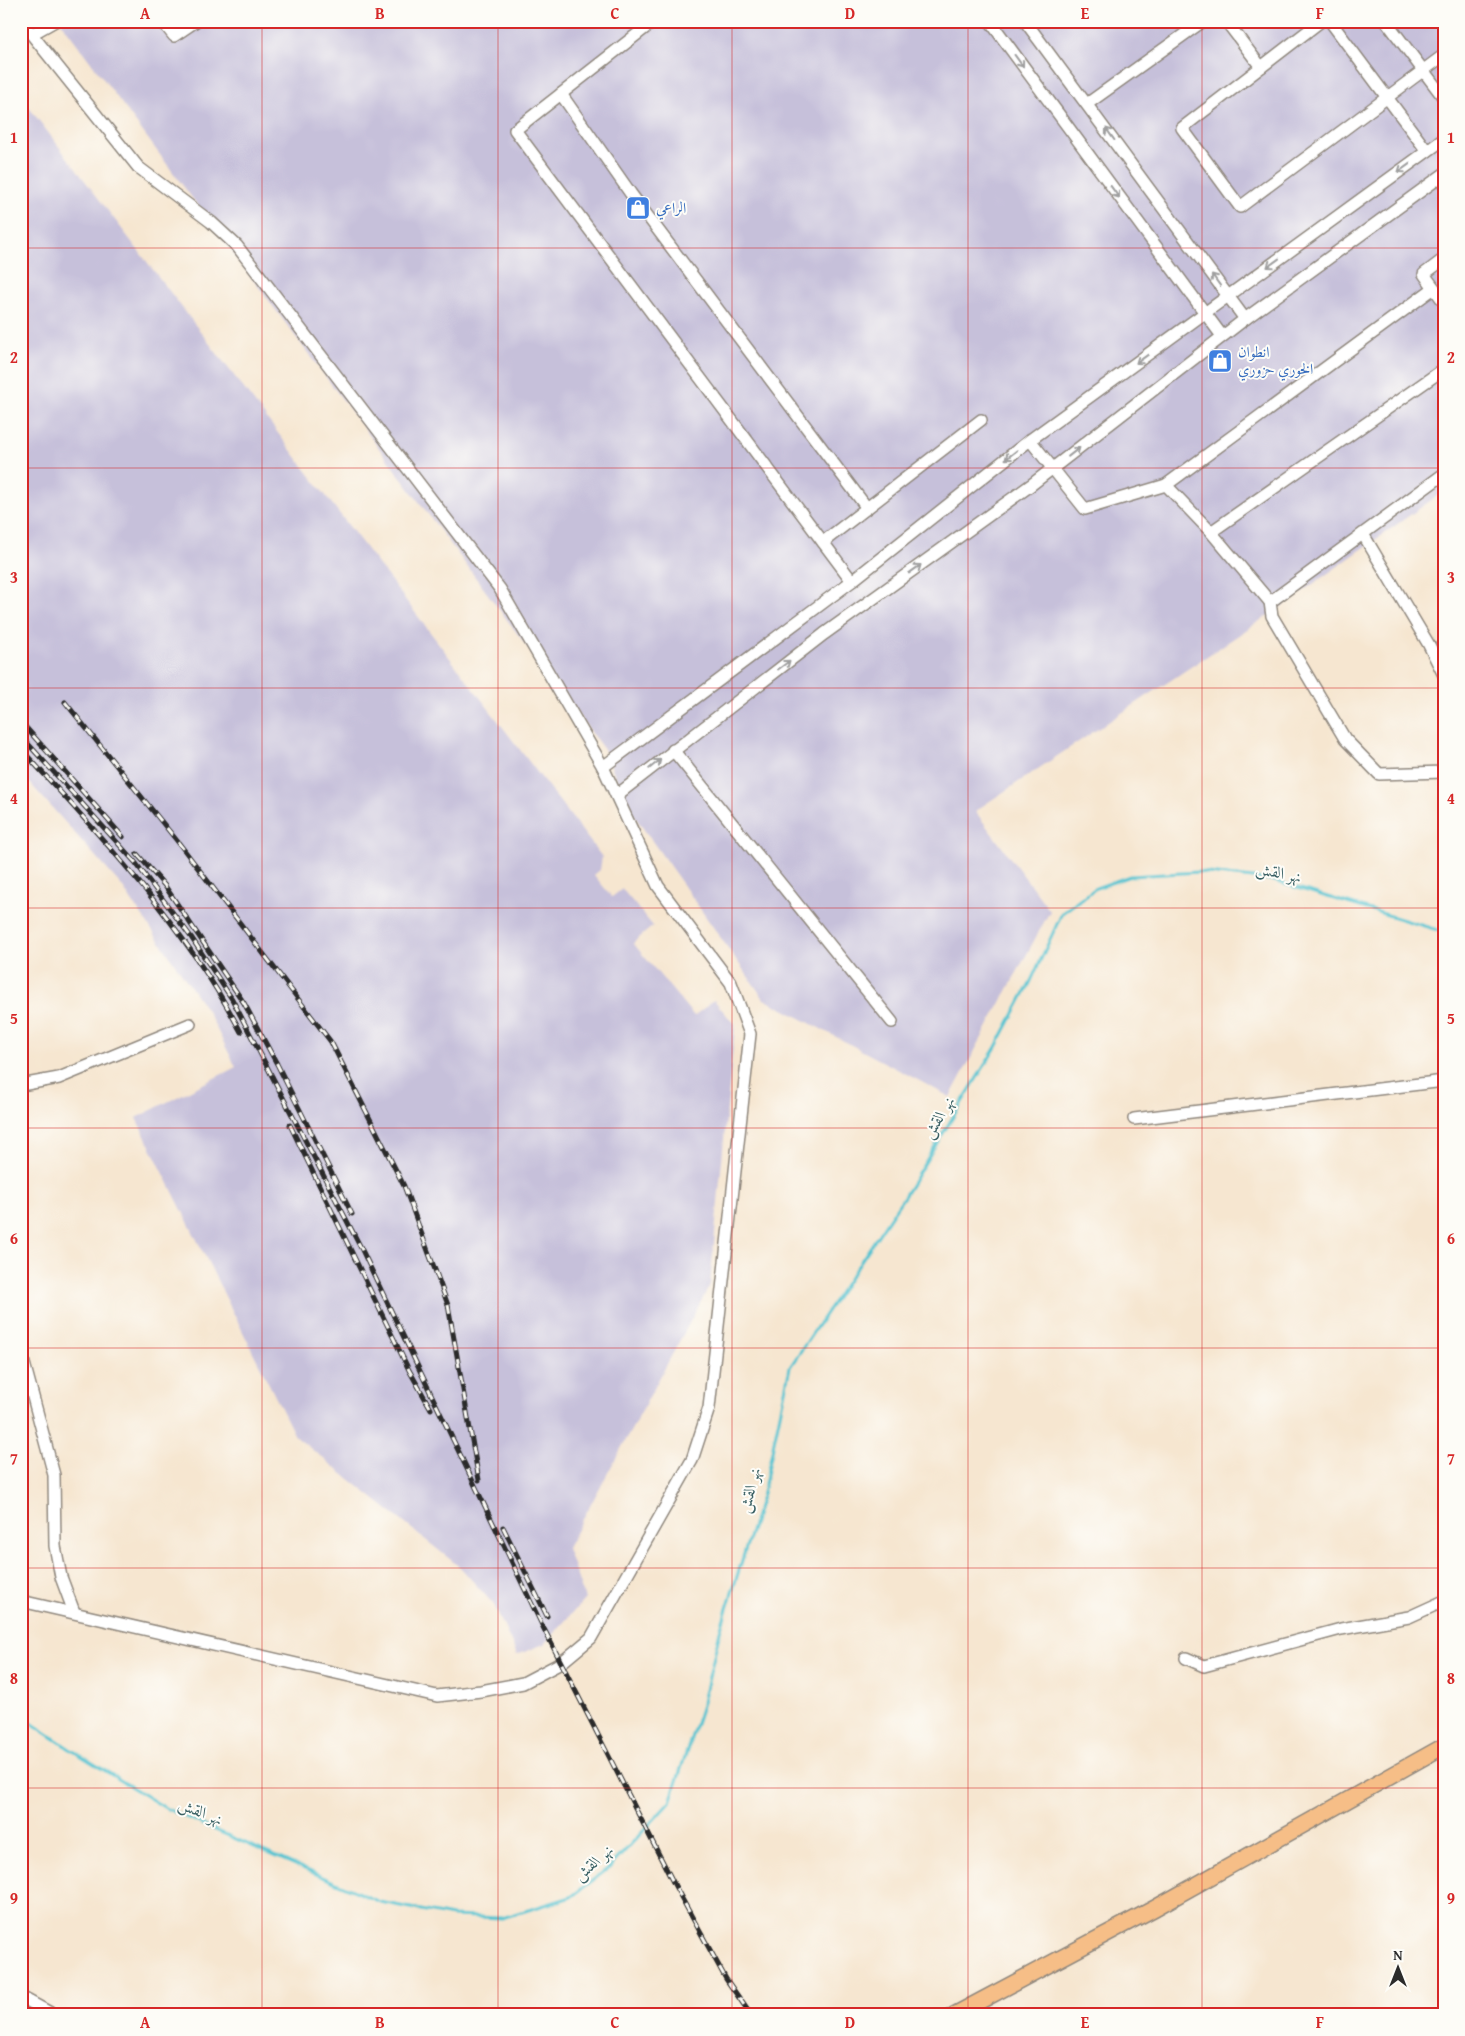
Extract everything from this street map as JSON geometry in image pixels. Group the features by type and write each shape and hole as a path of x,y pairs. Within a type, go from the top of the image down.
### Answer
{"main road":[{"path":"954,2015 1155,1908 1444,1746"}],"street":[{"path":"21,21 138,167 211,222 238,246 500,589 603,767 658,886 731,983 750,1034 709,1408 692,1460 591,1638 560,1663 523,1684 437,1696 21,1601"},
{"path":"32,34 55,21"},
{"path":"162,21 174,36 196,21"},
{"path":"654,21 514,130 852,581"},
{"path":"990,21 1222,336"},
{"path":"1025,21 1245,319"},
{"path":"1087,104 1203,21"},
{"path":"1226,21 1261,67"},
{"path":"1321,21 1182,128 1240,207 1444,55"},
{"path":"1330,21 1427,151"},
{"path":"1386,21 1444,98"},
{"path":"561,94 631,194 867,508"},
{"path":"603,767 852,581 1030,440 1444,139"},
{"path":"617,795 824,634 1053,468 1222,336 1444,174"},
{"path":"1444,259 1424,274 1444,302"},
{"path":"1030,440 1085,509 1166,485 1434,288"},
{"path":"1211,532 1444,369"},
{"path":"823,542 981,420"},
{"path":"1270,602 1444,474"},
{"path":"1166,485 1211,532 1270,602 1272,616 1345,739 1379,774 1444,772"},
{"path":"1363,534 1444,675"},
{"path":"673,750 892,1022"},
{"path":"21,1085 59,1078 190,1024"},
{"path":"1134,1119 1444,1081"},
{"path":"21,1352 54,1475 55,1546 61,1577 74,1612"},
{"path":"1186,1658 1204,1666 1340,1629 1410,1617 1444,1601"},
{"path":"21,1997 54,2015"}],"shaded area":[{"path":"60,21 1444,21 1444,491 1279,608 975,811 1050,911 950,1097 764,999 628,807 605,751"},
{"path":"21,97 602,857 600,870 594,875 612,897 622,889 653,926 633,943 694,1016 714,1000 735,1025 710,1285 567,1548 585,1599 544,1644 517,1655 494,1605 461,1568 295,1436 136,1118 236,1067 208,1012 121,885 21,773"}],"waterway":[{"name":"نهر القش","path":"21,1716 70,1749 167,1809 380,1902 452,1916 502,1918 571,1897 610,1867 670,1802 703,1702 720,1631 763,1493 790,1367 905,1195 996,1047 1031,981 1062,913 1096,888 1130,876 1199,872 1271,880 1444,932"}],"railway":[{"path":"65,702 178,842 331,1042 404,1186 448,1305 479,1480"},
{"path":"21,722 123,837"},
{"path":"21,736 135,862 191,937 232,999 361,1248 542,1625 675,1886 726,1979 751,2015"},
{"path":"21,749 82,815 168,919 219,993 241,1032"},
{"path":"137,854 165,886 244,1003 277,1064 352,1214"},
{"path":"290,1125 409,1370 431,1409"},
{"path":"503,1527 547,1616"}],"place":[{"name":"الراعي","path":"638,208"},
{"name":"انطوان الخوري حزوري","path":"1220,361"}]}
